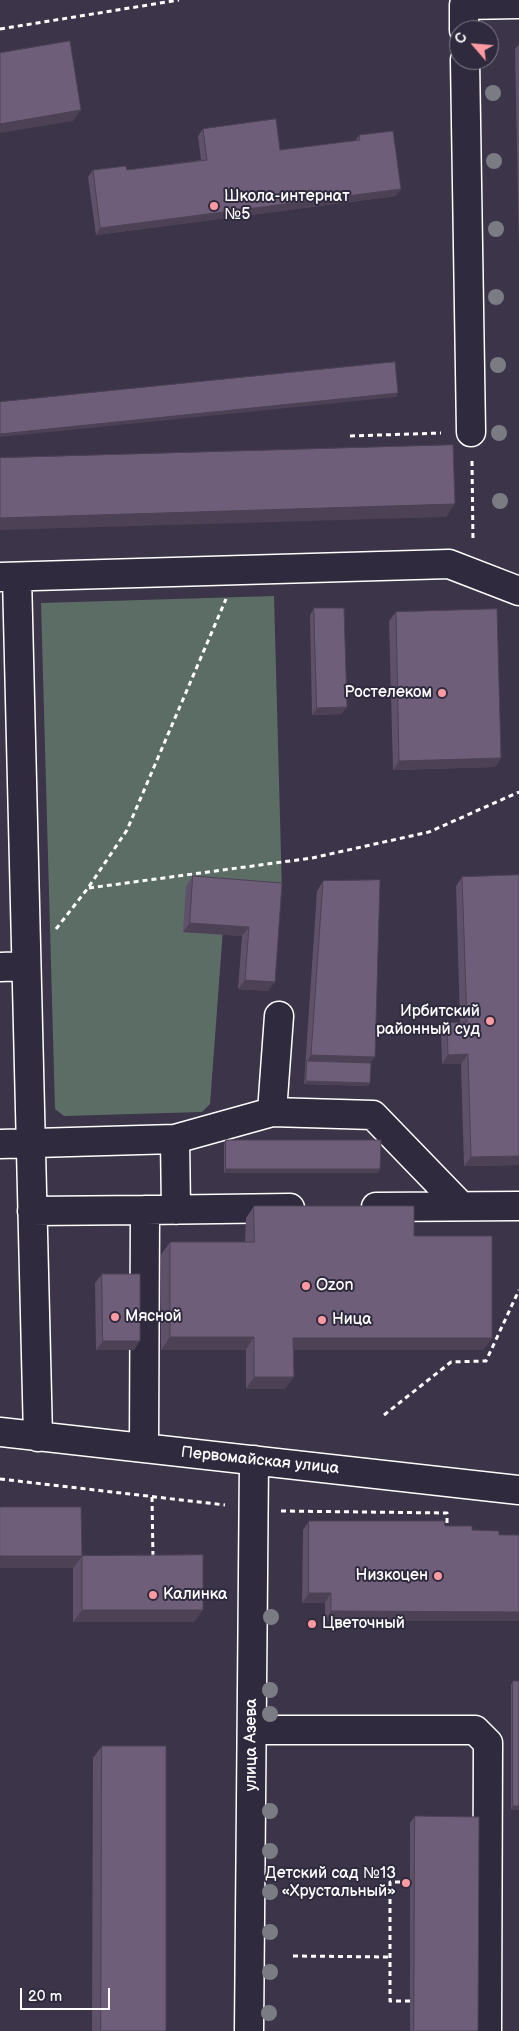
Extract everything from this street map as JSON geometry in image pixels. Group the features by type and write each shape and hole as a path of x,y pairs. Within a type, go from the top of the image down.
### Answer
{"street":[{"path":"464,20 464,5 519,4"},
{"path":"465,70 471,432"},
{"path":"38,1437 31,1143 13,966 8,577 449,564 519,591"},
{"path":"272,1112 279,1016"},
{"path":"0,1144 176,1139 272,1112 373,1115 461,1206"},
{"path":"176,1139 176,1210"},
{"path":"349,1208 519,1206"},
{"path":"32,1211 311,1208"},
{"path":"144,1448 145,1210"},
{"name":"Первомайская улица","path":"0,1432 519,1490"},
{"name":"улица Азева","path":"250,2031 254,1460"},
{"path":"252,1730 475,1730 488,1743 487,2031"}],"path":[{"path":"0,29 179,0"},
{"path":"350,436 471,432 474,574"},
{"path":"13,966 88,888 127,830 239,571"},
{"path":"88,888 312,858 429,832 519,792"},
{"path":"384,1415 451,1362 486,1361 519,1290"},
{"path":"152,1496 153,1559"},
{"path":"410,1882 390,1882 390,2001 410,2001"},
{"path":"293,1956 390,1957"}],"green space":[{"path":"274,596 282,892 226,889 210,1104 202,1112 64,1116 55,1109 41,603"}],"building":[{"path":"70,41 81,110 0,124 0,53"},
{"path":"276,119 280,150 360,140 359,135 393,131 401,189 100,228 93,170 126,166 127,170 207,160 203,129"},
{"path":"395,362 398,393 0,434 0,402"},
{"path":"453,445 455,504 0,518 0,458"},
{"path":"314,608 344,608 347,707 317,708"},
{"name":"Ростелеком","path":"497,609 501,758 399,761 396,612"},
{"name":"Ирбитский районный суд","path":"519,875 519,1156 471,1157 468,1054 448,1055 447,1023 467,1022 462,877"},
{"path":"193,876 282,883 275,982 245,980 249,927 190,923"},
{"path":"380,880 375,1057 311,1055 323,881"},
{"path":"307,1061 371,1063 370,1083 306,1081"},
{"path":"226,1140 381,1140 380,1169 226,1169"},
{"name":"Ница","path":"254,1206 414,1206 414,1236 492,1236 492,1338 293,1338 294,1377 254,1377 254,1337 170,1337 170,1242 254,1242"},
{"name":"Мясной","path":"102,1274 140,1274 140,1341 103,1341"},
{"path":"0,1507 81,1507 82,1556 0,1556"},
{"path":"309,1521 444,1521 445,1526 472,1526 472,1530 499,1531 499,1535 519,1535 519,1612 331,1611 331,1593 309,1593"},
{"path":"203,1555 203,1610 82,1610 82,1556"},
{"path":"513,1681 519,1681 519,1806 513,1806"},
{"path":"102,1746 166,1746 166,2031 101,2031"},
{"path":"415,1816 479,1817 478,2031 414,2031"}],"place":[{"name":"Школа-интернат №5","path":"214,206"},
{"name":"Ростелеком","path":"442,693"},
{"name":"Ирбитский районный суд","path":"490,1021"},
{"name":"Ozon","path":"306,1286"},
{"name":"Мясной","path":"115,1317"},
{"name":"Ница","path":"322,1320"},
{"name":"Низкоцен","path":"438,1576"},
{"name":"Калинка","path":"153,1595"},
{"name":"Цветочный","path":"312,1624"},
{"name":"Детский сад №13 «Хрустальный»","path":"406,1883"}]}
